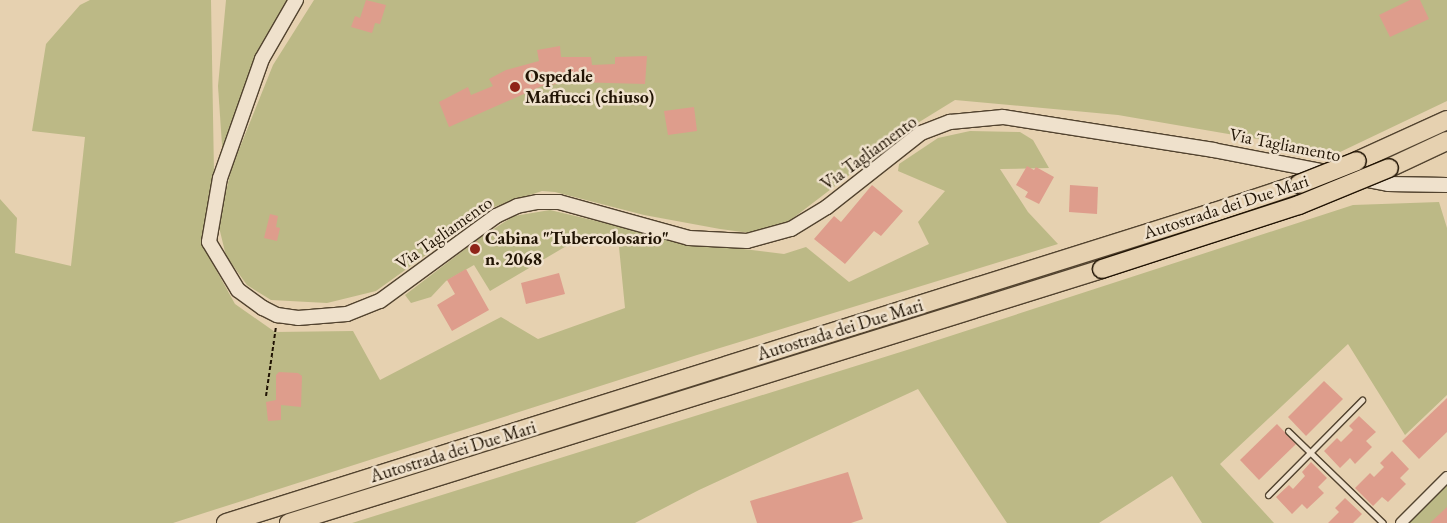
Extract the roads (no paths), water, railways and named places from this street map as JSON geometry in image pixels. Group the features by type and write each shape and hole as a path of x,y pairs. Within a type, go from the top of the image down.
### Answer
{"highway":[{"name":"Autostrada dei Due Mari","path":"226,523 1215,212 1299,184 1357,161 1447,120"},
{"name":"Autostrada dei Due Mari","path":"289,523 1299,205 1389,168 1447,141"}],"main road":[{"name":"Via Tagliamento","path":"296,0 262,59 220,178 209,242 238,290 263,308 277,315 298,318 347,314 380,301 496,216 517,206 538,202 559,202 689,238 747,241 791,229 827,207 921,133 958,121 1003,117 1213,150 1388,184 1447,185"}],"street":[{"path":"1401,523 1447,477"}],"lane":[{"path":"1268,495 1362,400"},
{"path":"1288,430 1383,523"}],"place":[{"name":"Ospedale Maffucci (chiuso)","path":"515,87"},
{"name":"Cabina \"Tubercolosario\" n. 2068","path":"475,249"}]}
